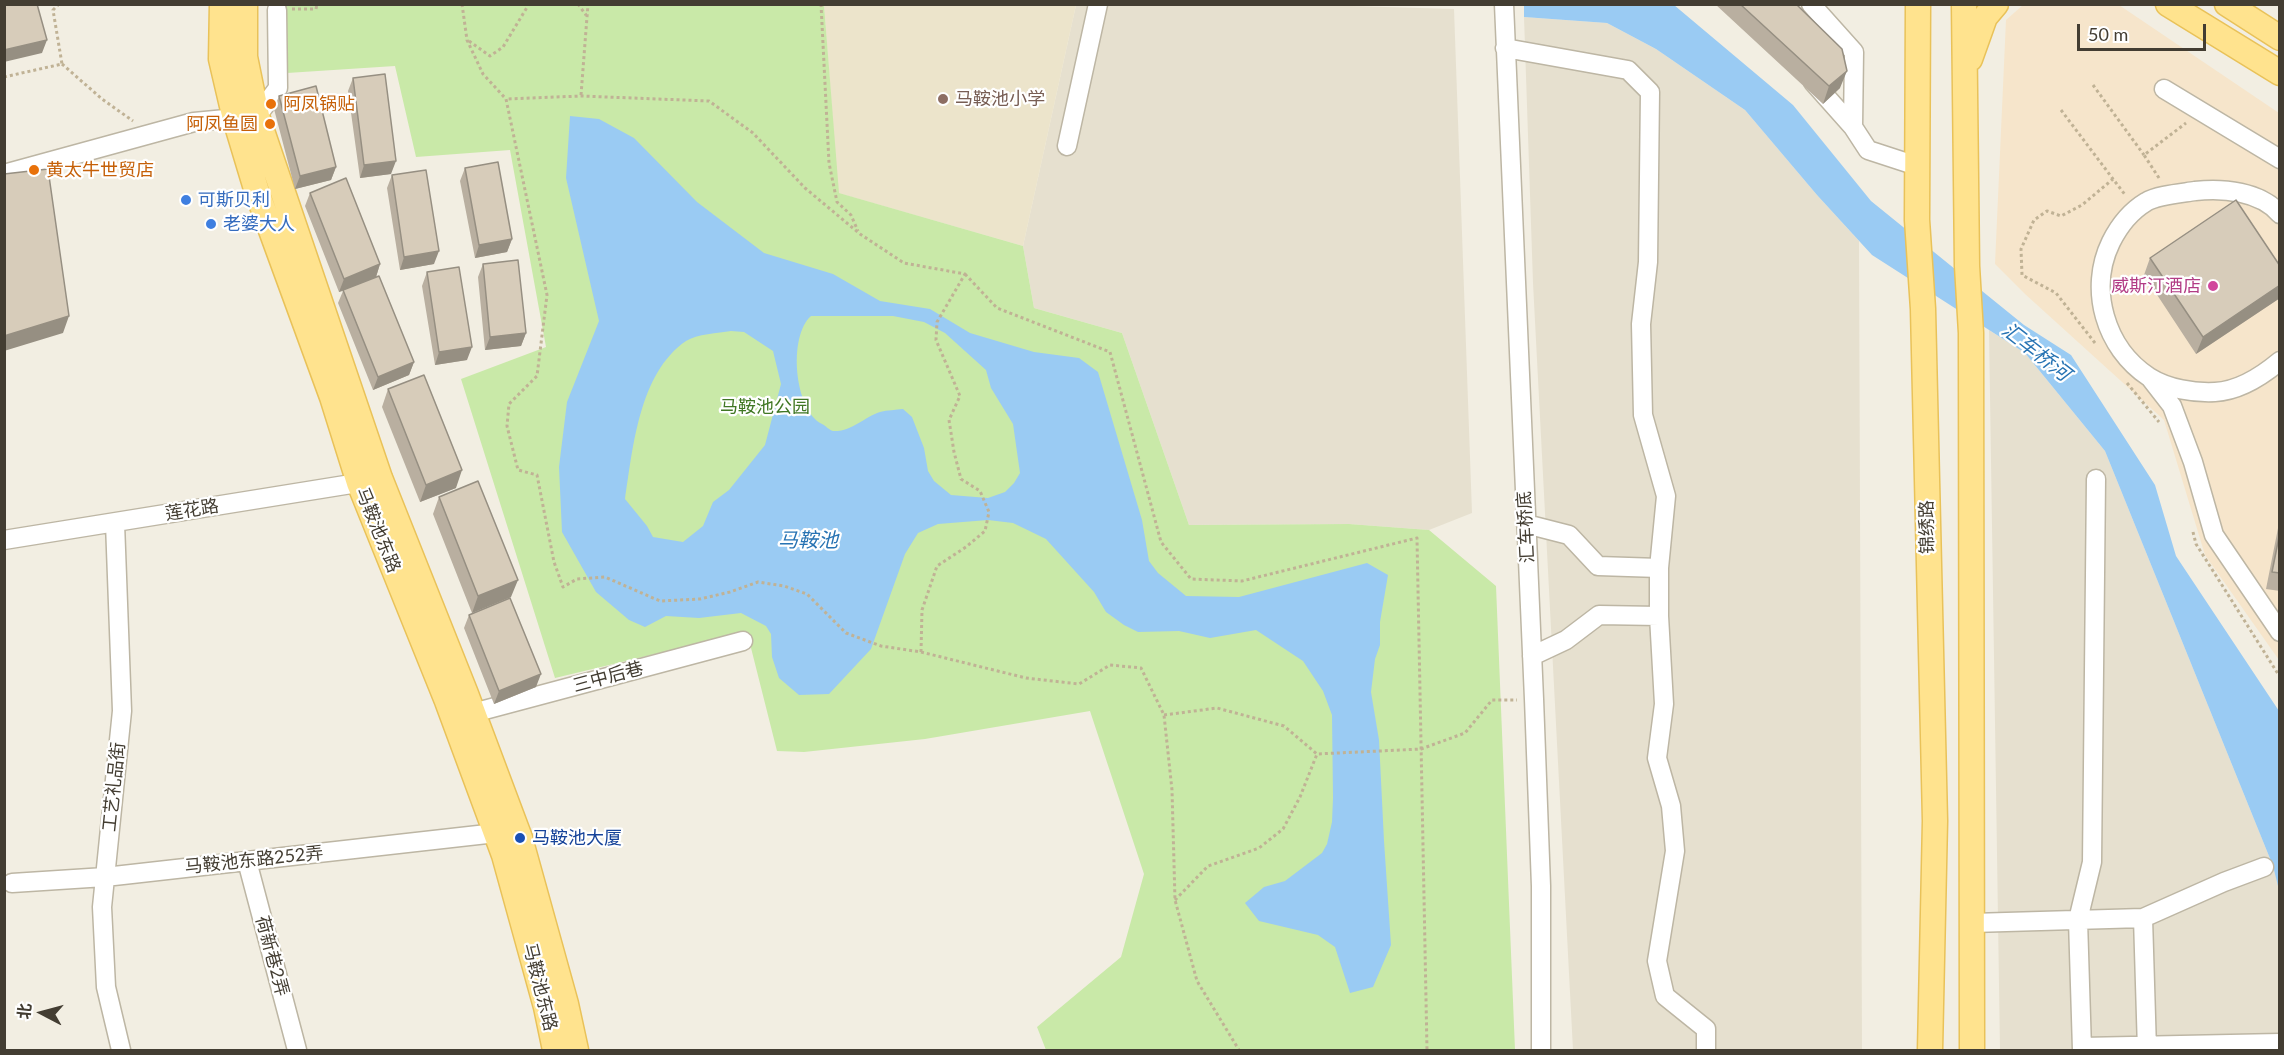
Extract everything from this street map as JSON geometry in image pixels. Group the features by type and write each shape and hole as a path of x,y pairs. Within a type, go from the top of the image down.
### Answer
{"main road":[{"name":"马鞍池东路","path":"222,4 221,59 246,117"},
{"name":"马鞍池东路","path":"245,4 246,117 257,192 332,396 473,713 520,838 566,1004 576,1050"},
{"name":"锦绣路","path":"1918,4 1917,220 1923,309 1935,821 1930,1050"},
{"path":"1964,4 1967,266 1971,333 1972,1050"},
{"path":"1965,72 1985,17 1996,4"},
{"path":"2168,4 2280,73"},
{"path":"2227,4 2280,38"},
{"name":"马鞍池东路","path":"369,481 504,855 546,1006 555,1050"}],"street":[{"path":"1067,146 1098,4"},
{"name":"汇车桥底","path":"1504,4 1534,699 1540,886 1541,1050"},
{"path":"1810,4 1854,52 1853,127"},
{"path":"4,174 194,122 246,117 278,88 276,10"},
{"path":"1505,40 1628,70 1650,92 1648,262 1641,324 1643,415 1666,496 1659,568 1664,704 1657,758 1671,806 1675,852 1657,961 1665,996 1706,1029 1706,1050"},
{"path":"1798,67 1829,98 1853,127 1868,150 1917,166"},
{"path":"2164,89 2280,159"},
{"path":"2280,214 2273,206 2238,192 2209,190 2145,196 2119,225 2103,257 2099,291 2106,325 2124,355 2150,378 2172,406 2193,462 2214,535 2280,632"},
{"path":"2150,378 2183,390 2217,392 2251,382 2276,370"},
{"path":"2096,479 2092,862 2078,920 2082,1048 2147,1049 2280,1043"},
{"name":"莲花路","path":"4,540 369,481"},
{"name":"工艺礼品街","path":"115,523 122,711 102,907 106,987 121,1050"},
{"path":"1526,524 1569,535 1598,566 1659,568"},
{"path":"1532,656 1566,640 1599,615 1659,616"},
{"name":"三中后巷","path":"473,713 742,641"},
{"name":"马鞍池东路252弄","path":"12,883 105,877 496,833"},
{"name":"荷新巷2弄","path":"247,861 297,1050"},
{"path":"1972,923 2143,918 2264,867"},
{"path":"2143,918 2147,1049"}],"path":[{"path":"59,4 53,10 62,64 102,99 151,135"},
{"path":"276,10 316,9 317,4"},
{"path":"462,4 467,40 483,74 506,99 547,295 537,376 509,404 507,426 518,470 537,475 554,562 563,586 577,579 605,577 660,601 700,599 758,582 784,586 807,594 846,633 881,646 921,652 1026,678 1079,684 1110,665 1140,668 1164,716 1172,790 1174,900 1197,981 1239,1050"},
{"path":"467,40 490,56 502,47 529,4"},
{"path":"578,4 587,16"},
{"path":"581,96 588,4"},
{"path":"821,4 829,163 837,202 851,215 860,234"},
{"path":"4,77 62,64"},
{"path":"2093,85 2144,155"},
{"path":"506,99 581,96 709,101 753,133 805,189 860,234 904,263 965,274 997,308 1110,352 1161,542 1191,579 1242,581 1417,538 1426,1050"},
{"path":"2061,110 2113,179"},
{"path":"921,652 922,610 936,566 966,547 985,531 989,512 980,491 961,479 954,452 950,420 960,396 936,340 938,322 965,274"},
{"path":"1164,716 1217,708 1284,726 1317,754 1421,749 1465,733 1492,700 1534,699"},
{"path":"1174,900 1208,866 1259,848 1282,829 1300,797 1317,754"}],"shaded area":[{"path":"1284,4 1454,9 1472,513 1429,530 1349,524 1189,525 1122,333 1034,308 1023,246 1076,5"},
{"name":"马鞍池小学","path":"824,5 1076,5 1023,246 838,193"},
{"path":"2023,5 2119,5 2279,113 2279,660 2205,555 2164,420 1995,264 2006,20"},
{"path":"1524,17 1607,23 1656,49 1745,110 1859,241 1862,1050 1573,1050 1533,283"},
{"path":"1989,330 2025,353 2105,451 2273,866 2280,891 2279,1050 2000,1050"}],"green space":[{"name":"马鞍池公园","path":"286,5 824,5 839,193 1023,246 1034,308 1122,333 1189,525 1349,524 1429,530 1496,586 1515,1050 1046,1050 1037,1027 1121,957 1144,874 1090,711 925,739 804,752 777,751 747,632 555,678 461,379 546,347 510,150 416,157 395,66 287,73"}],"water":[{"name":"汇车桥河","path":"1524,5 1674,5 1793,105 1871,201 2024,325 2071,355 2155,485 2176,556 2279,711 2279,890 2273,866 2105,451 2025,353 1872,255 1817,195 1745,110 1656,49 1607,23 1524,17"},
{"name":"马鞍池","path":"570,116 599,119 634,138 697,202 764,253 833,274 880,301 930,309 970,333 1034,352 1079,358 1098,372 1142,520 1149,561 1158,573 1186,596 1239,597 1367,563 1388,575 1380,622 1380,645 1375,659 1371,692 1379,740 1391,945 1373,987 1350,993 1335,947 1318,935 1259,921 1245,903 1264,887 1285,881 1322,853 1327,844 1332,822 1333,798 1332,715 1323,691 1303,661 1256,630 1210,638 1179,631 1138,632 1106,612 1094,592 1046,539 1013,523 988,520 938,524 918,533 905,554 871,649 829,694 799,695 779,678 772,657 771,634 766,626 741,613 699,618 666,616 645,627 629,620 596,592 562,532 559,467 567,402 599,321 566,178","holes":["811,316 893,316 924,322 945,333 986,370 991,388 1013,424 1020,473 1014,483 1005,492 988,498 951,495 934,481 928,471 924,448 912,417 903,409 880,412 840,431 833,431 822,424 805,404 797,372 799,339","731,331 744,332 773,351 781,384 765,445 729,490 713,502 703,526 683,542 653,537 625,499 635,435 648,392 670,355 686,341 702,335"]}],"building":[{"path":"4,4 37,4 47,40 4,50"},
{"path":"1740,4 1796,4 1842,49 1847,71 1829,86"},
{"path":"385,74 396,161 364,165 353,78"},
{"path":"316,86 336,167 300,176 279,96"},
{"path":"498,162 512,239 479,245 465,168"},
{"path":"48,169 69,316 4,336 4,174"},
{"path":"426,170 439,251 404,257 392,175"},
{"path":"346,178 380,264 344,279 310,193"},
{"path":"2236,200 2280,266 2280,285 2203,337 2150,258"},
{"path":"518,260 526,333 490,337 483,264"},
{"path":"459,267 472,347 439,352 427,272"},
{"path":"379,276 414,362 378,377 343,290"},
{"path":"424,375 462,470 426,485 388,389"},
{"path":"478,481 518,580 478,596 439,497"},
{"path":"2280,532 2280,573 2272,572"},
{"path":"510,598 541,674 499,691 469,615"}],"place":[{"name":"马鞍池小学","path":"943,99"},
{"name":"阿凤锅贴","path":"271,104"},
{"name":"阿凤鱼圆","path":"270,124"},
{"name":"黄太牛世贸店","path":"34,170"},
{"name":"可斯贝利","path":"186,200"},
{"name":"老婆大人","path":"211,224"},
{"name":"威斯汀酒店","path":"2213,286"},
{"name":"马鞍池大厦","path":"520,838"}]}
